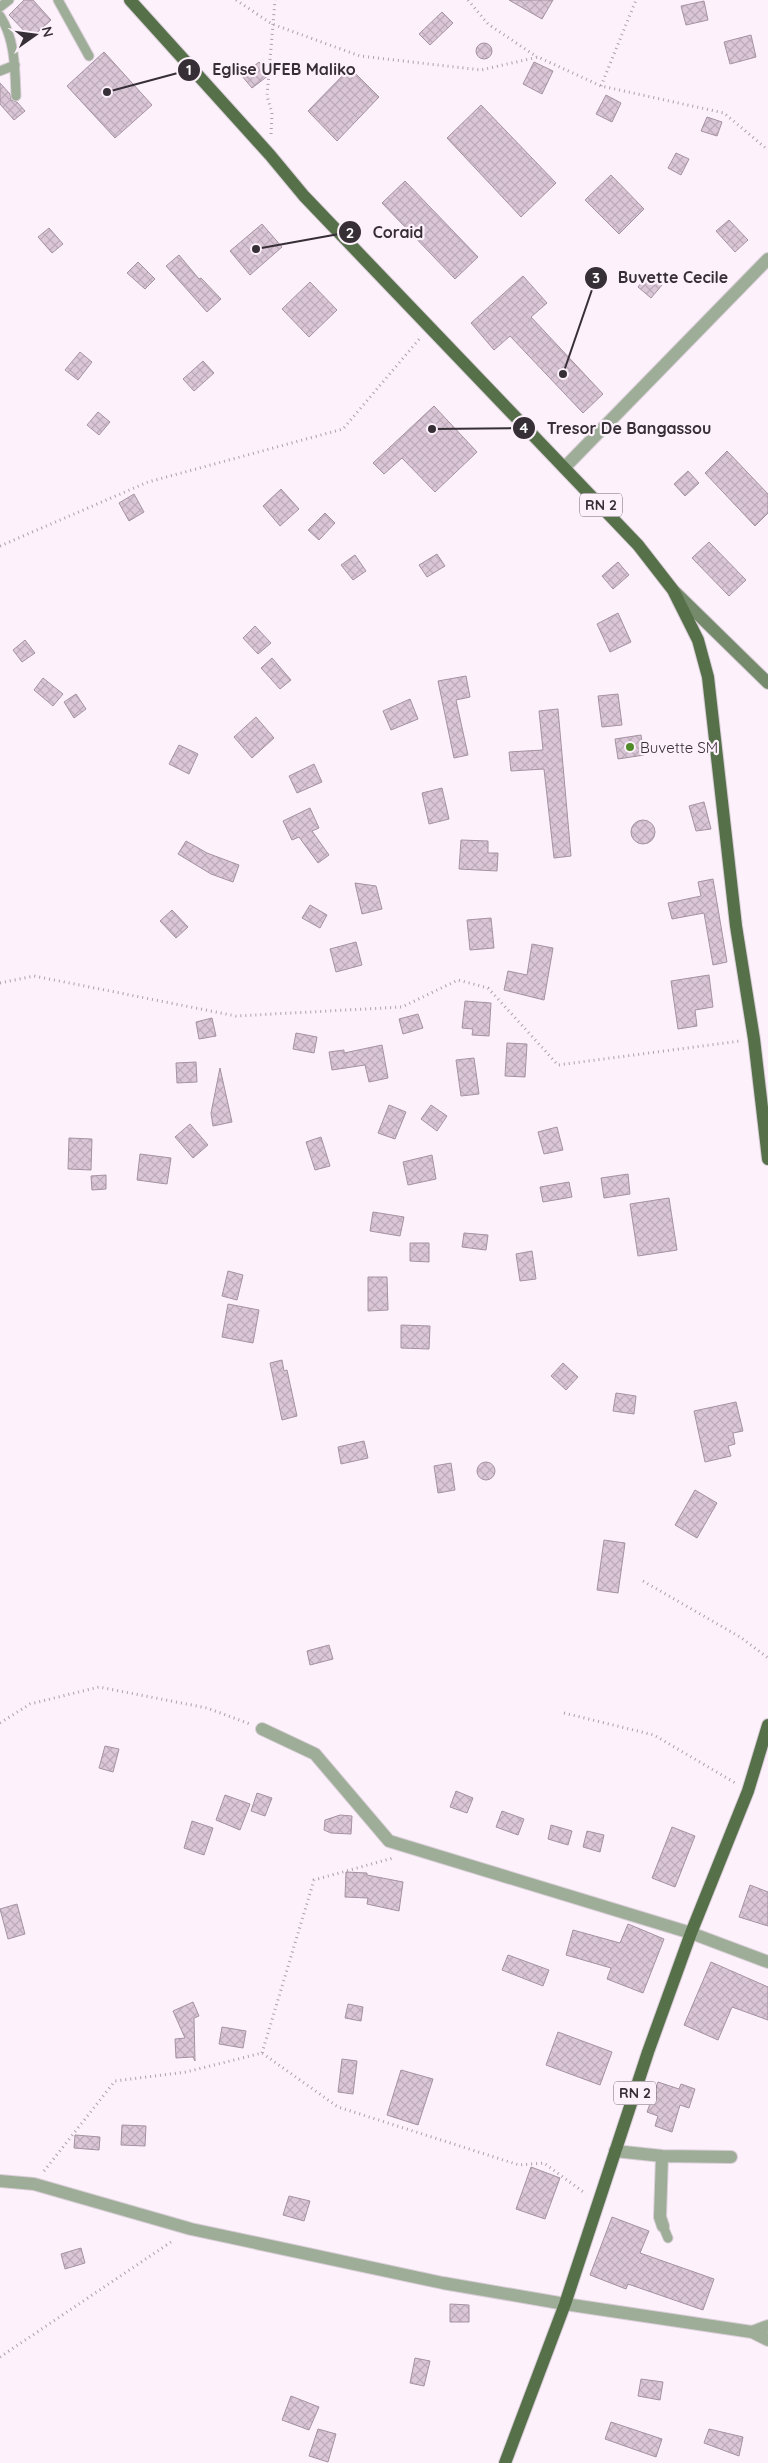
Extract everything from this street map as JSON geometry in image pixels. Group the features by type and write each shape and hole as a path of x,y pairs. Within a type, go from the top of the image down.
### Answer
{"main road":[{"name":"RN 2","path":"130,0 270,155 304,196 638,545 673,590 698,640 708,677 736,926 754,1039 768,1159"},
{"name":"RN 2","path":"505,2463 565,2304 615,2151 691,1933 748,1791 768,1725"}],"street":[{"path":"565,467 768,259"},
{"path":"673,590 768,683"},
{"path":"262,1729 315,1754 389,1841 691,1933 768,1962"},
{"path":"615,2151 662,2156 731,2157"},
{"path":"662,2156 660,2217 663,2226"},
{"path":"0,2181 34,2184 191,2229 443,2283 565,2304 752,2332 768,2340"},
{"path":"752,2332 768,2326"}],"lane":[{"path":"0,7 9,0"},
{"path":"58,0 89,56"},
{"path":"0,16 8,28 15,65 16,96"},
{"path":"0,71 15,65"},
{"path":"663,2226 668,2238"}],"path":[{"path":"236,0 272,24 360,56 481,70 538,57"},
{"path":"270,155 272,113 267,96 275,0"},
{"path":"468,0 488,24 538,57 601,86 724,113 768,150"},
{"path":"601,86 636,0"},
{"path":"0,546 148,482 343,428 429,327"},
{"path":"0,984 34,976 236,1016 402,1007 458,980 488,988 558,1065 754,1039"},
{"path":"643,1581 740,1637 768,1658"},
{"path":"0,1723 30,1704 100,1687 207,1708 262,1729"},
{"path":"564,1713 654,1735 748,1791"},
{"path":"262,2053 314,1880 420,1851"},
{"path":"34,2184 114,2081 186,2072 262,2053 338,2107 519,2165 544,2162 598,2203"},
{"path":"0,2357 191,2229"}],"building":[{"path":"24,0 33,0 51,20 31,38 9,15"},
{"path":"509,0 553,0 542,19"},
{"path":"704,1 708,20 686,25 681,6"},
{"path":"442,12 453,23 430,45 419,34"},
{"path":"751,35 756,57 730,64 724,42"},
{"path":"484,43 492,51 484,59 476,51"},
{"path":"104,52 152,105 115,138 67,86"},
{"path":"259,62 269,75 252,88 242,76"},
{"path":"534,62 553,71 542,94 523,84"},
{"path":"350,68 379,97 337,141 308,111"},
{"path":"0,83 10,94 11,100 17,102 25,111 14,120 0,104"},
{"path":"606,95 621,103 612,122 596,114"},
{"path":"481,105 556,183 521,217 447,138"},
{"path":"707,117 722,122 717,136 701,131"},
{"path":"676,153 689,159 681,175 668,168"},
{"path":"611,175 644,209 619,234 585,200"},
{"path":"405,181 478,257 455,279 382,203"},
{"path":"729,220 748,240 735,252 716,231"},
{"path":"262,224 282,247 250,275 230,251"},
{"path":"49,228 63,244 52,253 38,237"},
{"path":"179,255 199,279 201,278 221,299 207,312 166,266"},
{"path":"138,262 155,279 145,289 127,273"},
{"path":"649,273 662,285 651,298 638,287"},
{"path":"523,276 547,303 531,317 603,394 583,413 510,336 494,350 471,323"},
{"path":"310,282 337,310 309,337 282,309"},
{"path":"80,352 92,362 78,380 65,370"},
{"path":"203,361 214,373 194,391 183,379"},
{"path":"434,406 477,452 435,492 402,458 384,474 373,463"},
{"path":"98,412 110,422 99,435 87,425"},
{"path":"727,451 768,494 768,513 755,526 705,473"},
{"path":"688,471 699,483 685,496 674,484"},
{"path":"281,489 299,509 280,526 263,506"},
{"path":"134,494 144,512 129,521 119,503"},
{"path":"325,513 335,523 319,540 308,530"},
{"path":"709,542 746,580 729,596 692,558"},
{"path":"437,554 445,566 427,577 419,565"},
{"path":"355,555 366,571 353,580 341,565"},
{"path":"618,562 629,575 613,589 602,576"},
{"path":"618,613 631,642 610,652 597,624"},
{"path":"255,626 271,643 258,654 243,638"},
{"path":"25,640 35,653 22,662 13,650"},
{"path":"272,658 291,680 280,689 261,668"},
{"path":"466,676 470,697 456,700 468,755 454,758 438,681"},
{"path":"43,678 63,694 53,706 34,690"},
{"path":"76,694 86,709 74,718 64,702"},
{"path":"618,694 622,725 602,727 598,696"},
{"path":"410,699 418,719 391,730 383,711"},
{"path":"558,709 571,856 554,858 544,769 511,771 509,752 543,750 539,711"},
{"path":"256,717 274,738 252,758 234,737"},
{"path":"641,735 644,755 618,759 615,739"},
{"path":"179,745 198,754 189,774 169,764"},
{"path":"314,764 322,782 297,793 289,776"},
{"path":"442,788 449,819 429,824 422,793"},
{"path":"704,802 711,829 696,831 689,806"},
{"path":"310,808 319,828 312,831 329,855 318,863 299,837 292,840 283,821"},
{"path":"643,820 652,823 655,832 652,841 643,844 634,841 631,832 634,823"},
{"path":"461,840 488,841 488,853 498,853 497,871 459,869"},
{"path":"186,841 207,853 239,865 233,882 211,874 178,854"},
{"path":"713,879 727,962 713,965 704,913 672,919 668,903 701,896 698,882"},
{"path":"355,883 376,886 382,909 362,914"},
{"path":"310,905 327,915 320,928 302,918"},
{"path":"172,910 188,927 176,938 160,921"},
{"path":"491,918 494,948 470,950 467,920"},
{"path":"356,942 362,965 336,972 330,949"},
{"path":"532,944 553,948 544,1000 504,990 508,971 527,975"},
{"path":"709,975 713,1007 695,1010 697,1026 678,1029 671,981"},
{"path":"465,1001 491,1003 489,1036 472,1035 473,1029 462,1028"},
{"path":"418,1014 423,1028 403,1034 399,1019"},
{"path":"212,1018 216,1036 199,1039 196,1022"},
{"path":"296,1033 317,1037 314,1053 293,1049"},
{"path":"507,1043 527,1044 525,1077 505,1076"},
{"path":"382,1045 388,1078 369,1082 365,1065 332,1070 329,1052 344,1050 344,1053"},
{"path":"474,1058 479,1094 461,1096 456,1060"},
{"path":"196,1062 197,1082 177,1083 176,1063"},
{"path":"220,1068 232,1122 213,1126 211,1113"},
{"path":"389,1105 406,1112 395,1139 378,1133"},
{"path":"431,1105 447,1116 437,1131 421,1119"},
{"path":"190,1124 208,1145 193,1158 175,1137"},
{"path":"557,1127 563,1150 544,1154 538,1132"},
{"path":"321,1137 330,1166 315,1170 306,1142"},
{"path":"69,1138 92,1139 91,1170 68,1169"},
{"path":"140,1154 171,1158 167,1184 137,1180"},
{"path":"432,1155 436,1179 408,1185 403,1162"},
{"path":"628,1174 630,1194 604,1198 601,1178"},
{"path":"106,1175 106,1189 92,1190 91,1176"},
{"path":"569,1182 572,1197 543,1202 540,1187"},
{"path":"669,1198 677,1250 638,1256 630,1204"},
{"path":"373,1212 404,1217 400,1236 370,1231"},
{"path":"464,1233 488,1235 486,1250 462,1247"},
{"path":"410,1243 429,1243 429,1262 410,1261"},
{"path":"532,1251 536,1279 520,1281 516,1254"},
{"path":"228,1271 243,1275 237,1300 222,1296"},
{"path":"368,1277 387,1277 388,1310 368,1311"},
{"path":"228,1304 259,1310 253,1343 222,1337"},
{"path":"401,1325 430,1326 429,1349 401,1348"},
{"path":"282,1360 284,1371 287,1370 297,1416 282,1420 270,1363"},
{"path":"563,1363 578,1377 566,1390 551,1376"},
{"path":"616,1393 636,1396 634,1414 613,1411"},
{"path":"736,1402 743,1431 733,1433 735,1444 728,1446 731,1456 705,1462 694,1411"},
{"path":"364,1441 368,1458 341,1464 338,1447"},
{"path":"486,1462 492,1465 495,1471 492,1477 486,1480 480,1477 477,1471 480,1465"},
{"path":"451,1463 455,1490 438,1493 434,1466"},
{"path":"695,1490 717,1503 697,1538 675,1525"},
{"path":"604,1540 625,1543 618,1593 597,1590"},
{"path":"329,1645 333,1659 310,1665 307,1651"},
{"path":"105,1746 119,1749 113,1772 99,1768"},
{"path":"456,1791 473,1798 467,1813 450,1807"},
{"path":"257,1793 272,1798 265,1816 251,1811"},
{"path":"225,1795 250,1804 240,1830 216,1820"},
{"path":"502,1811 524,1819 518,1835 496,1827"},
{"path":"340,1815 352,1816 351,1834 331,1833 324,1830 325,1820"},
{"path":"192,1821 213,1828 204,1855 184,1848"},
{"path":"551,1825 572,1831 568,1845 548,1839"},
{"path":"672,1827 695,1836 675,1887 652,1878"},
{"path":"587,1831 604,1835 600,1852 583,1847"},
{"path":"346,1872 367,1873 367,1875 403,1882 399,1911 367,1904 368,1898 345,1897"},
{"path":"750,1885 768,1892 768,1926 739,1917"},
{"path":"17,1904 25,1934 8,1939 0,1909"},
{"path":"628,1924 664,1939 643,1993 607,1979 611,1968 566,1955 573,1930 620,1943"},
{"path":"508,1955 549,1970 543,1986 502,1970"},
{"path":"711,1962 768,1987 768,2020 732,2007 718,2040 684,2025"},
{"path":"193,2002 199,2016 194,2018 195,2061 193,2057 176,2058 175,2039 185,2038 173,2011"},
{"path":"348,2004 363,2007 361,2021 345,2018"},
{"path":"222,2027 246,2031 243,2048 219,2044"},
{"path":"558,2032 612,2052 600,2085 546,2065"},
{"path":"342,2059 357,2061 353,2094 338,2092"},
{"path":"401,2070 433,2079 418,2125 387,2115"},
{"path":"658,2082 679,2089 681,2084 695,2089 689,2108 680,2105 672,2132 655,2126 658,2116 647,2112"},
{"path":"122,2125 146,2126 145,2146 121,2145"},
{"path":"75,2135 100,2137 99,2150 74,2148"},
{"path":"531,2167 560,2178 545,2219 516,2209"},
{"path":"289,2196 310,2201 304,2221 283,2215"},
{"path":"612,2217 649,2231 640,2253 714,2279 703,2310 628,2284 626,2289 590,2275"},
{"path":"81,2248 85,2263 65,2269 61,2254"},
{"path":"450,2304 469,2305 469,2322 450,2322"},
{"path":"415,2358 430,2361 424,2386 410,2383"},
{"path":"641,2379 663,2382 660,2400 638,2396"},
{"path":"291,2396 319,2407 309,2430 282,2420"},
{"path":"611,2422 662,2439 656,2457 605,2439"},
{"path":"318,2429 336,2434 328,2462 309,2456"},
{"path":"709,2429 743,2437 739,2456 704,2443"}],"place":[{"name":"Eglise UFEB Maliko","path":"107,92"},
{"name":"Coraid","path":"256,249"},
{"name":"Buvette Cecile","path":"563,374"},
{"name":"Tresor De Bangassou","path":"432,429"},
{"name":"Buvette SM","path":"630,747"}]}
